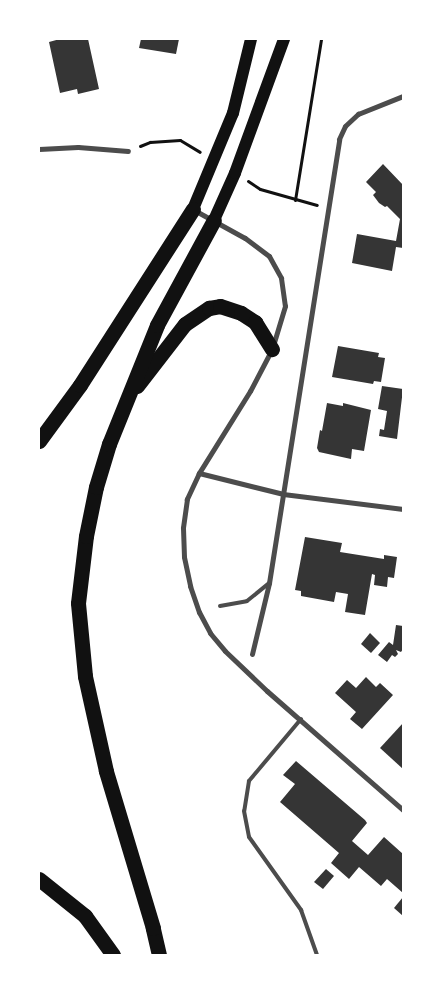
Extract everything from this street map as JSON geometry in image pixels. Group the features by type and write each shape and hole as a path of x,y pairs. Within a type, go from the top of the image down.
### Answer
{"highway":[{"path":"39,441 80,385 193,209"},
{"path":"159,955 153,928 106,771 85,676 78,602 86,536 96,487 109,444 158,324 214,220"},
{"path":"129,394 143,380 185,324 209,308 220,306 241,313 254,322 272,349"},
{"path":"39,879 85,916 114,955"}],"main road":[{"path":"193,209 232,113 252,39"},
{"path":"214,220 235,173 284,39"}],"street":[{"path":"252,654 269,583 330,207 339,139 345,126 358,114 403,96"},
{"path":"39,149 78,147 128,151"},
{"path":"193,209 245,238 269,256 281,278 285,306 272,349 250,391 198,473 187,499 183,528 184,557 190,586 210,633 231,657 403,810"},
{"path":"198,473 283,494 403,509"}],"lane":[{"path":"220,606 247,601 269,583"},
{"path":"301,719 249,781 245,792 244,811 248,837 301,910 317,955"}],"path":[{"path":"296,200 321,39"}],"building":[{"path":"60,39 88,39 99,89 78,94 77,89 60,93 49,42"},
{"path":"141,39 179,39 176,54 139,48"},
{"path":"383,164 403,185 403,248 396,247 392,271 352,263 357,234 396,241 400,219 387,206 385,207 379,203 373,195 376,192 366,182"},
{"path":"338,346 379,353 378,357 385,358 381,382 374,381 373,384 332,377"},
{"path":"382,386 403,389 397,439 379,436 380,429 384,430 387,411 378,409"},
{"path":"327,403 343,406 343,403 371,410 364,451 352,449 351,459 319,452 317,448"},
{"path":"305,537 342,543 340,552 384,559 384,555 397,557 394,578 388,577 387,587 374,585 375,575 372,574 365,615 345,612 348,594 336,592 334,602 301,596 301,591 295,590"},
{"path":"396,625 403,626 403,649 401,652 396,650 398,654 395,657 392,655 387,662 378,655 389,642 393,645"},
{"path":"370,633 380,643 371,653 361,644"},
{"path":"366,677 376,687 380,683 393,695 362,729 350,719 356,712 335,693 347,680 356,688"},
{"path":"403,723 403,769 380,748"},
{"path":"296,761 365,820 367,823 352,841 368,855 384,837 403,854 403,893 387,879 381,886 359,867 349,879 331,863 339,853 280,802 295,784 283,775"},
{"path":"326,869 334,876 323,889 314,882"},
{"path":"403,897 403,916 394,908"}]}
